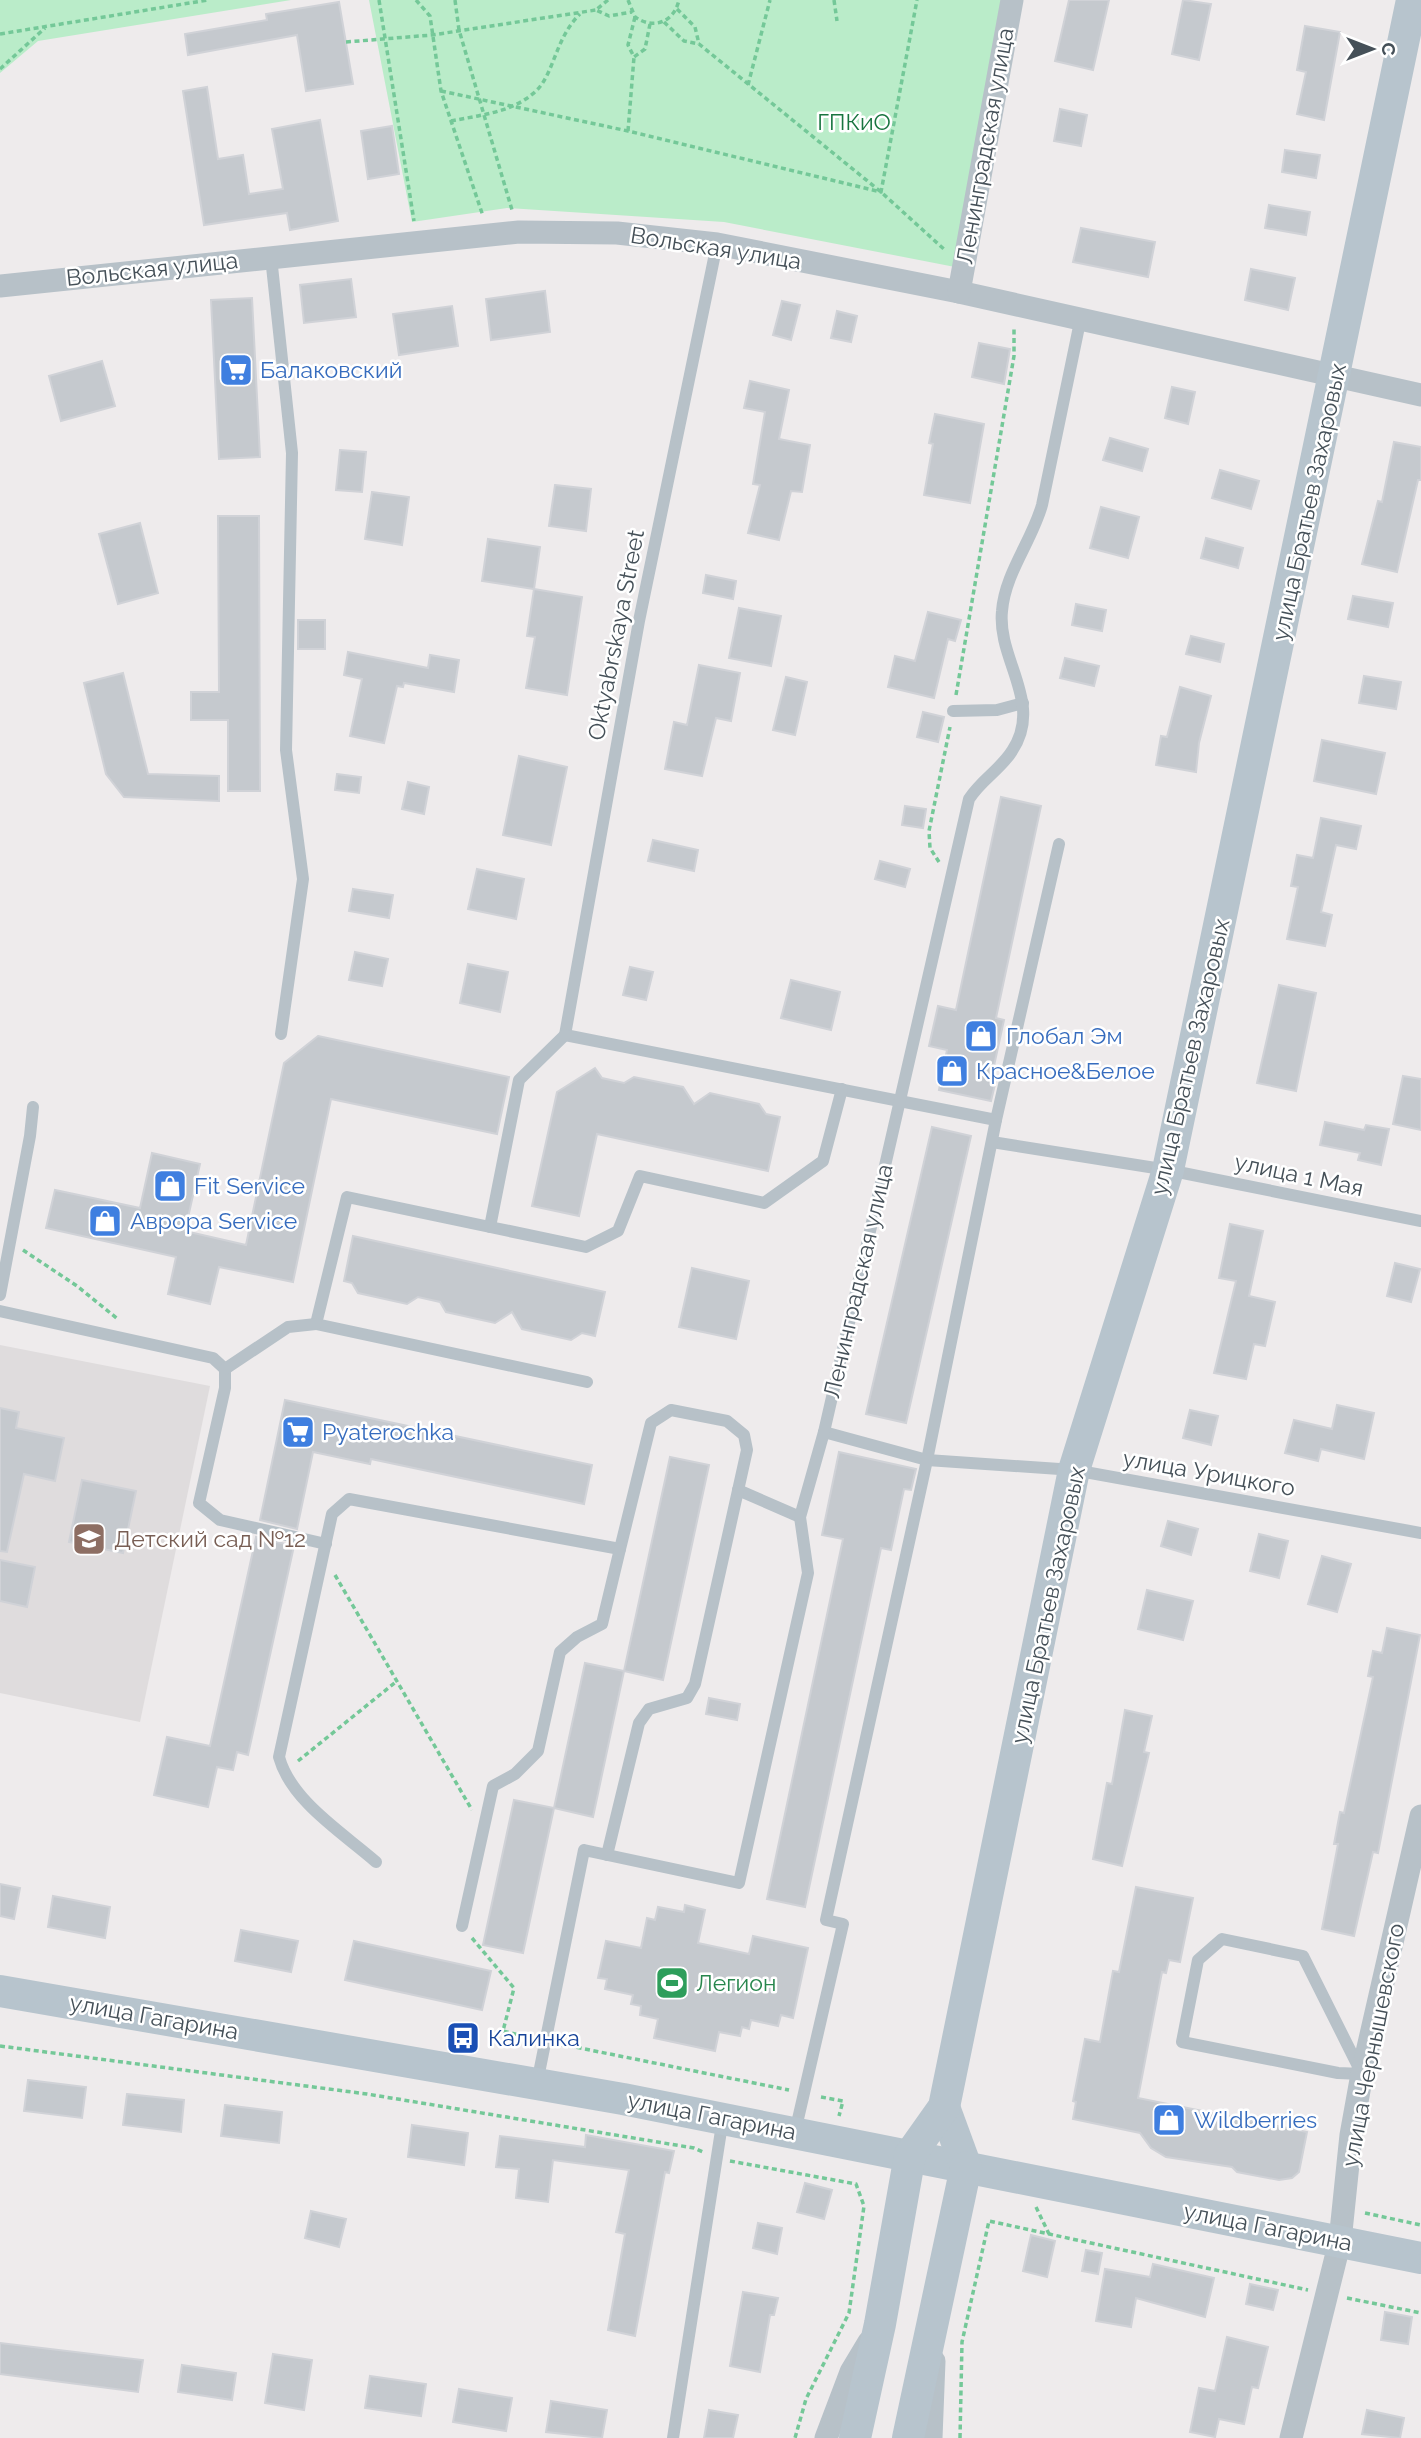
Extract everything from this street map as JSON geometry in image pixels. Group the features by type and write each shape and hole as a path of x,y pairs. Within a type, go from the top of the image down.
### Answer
{"main road":[{"name":"улица Братьев Захаровых","path":"910,2155 944,2107 1074,1470 1168,1170 1412,0"},
{"name":"улица Гагарина","path":"0,1991 537,2082 1421,2258"},
{"path":"908,2438 932,2336 966,2166 944,2107"},
{"path":"855,2438 880,2324 910,2155"}],"street":[{"name":"Ленинградская улица","path":"959,292 1012,0"},
{"name":"Вольская улица","path":"0,286 519,232 617,233 718,244 959,292 1081,317 1421,395"},
{"name":"улица Чернышевского","path":"1291,2438 1340,2241 1351,2135 1421,1816"},
{"path":"826,2438 851,2372 880,2324"},
{"path":"931,2438 935,2378 932,2336"}],"lane":[{"name":"Oktyabrskaya Street","path":"565,1035 639,621 718,244"},
{"path":"271,257 292,453 286,750 303,879 281,1034"},
{"name":"Ленинградская улица","path":"537,2082 584,1850 738,1883 808,1573 800,1517 824,1432 969,799 979,782 1012,753 1021,733 1023,703 1020,682 1004,639 1001,612 1007,584 1036,526 1042,505 1081,317"},
{"path":"953,711 997,710 1023,703"},
{"path":"795,2132 843,1924 826,1920 927,1460 996,1120 1059,844"},
{"path":"490,1227 519,1080 565,1035 996,1120"},
{"path":"316,1324 347,1197 586,1247 618,1231 640,1175 764,1203 822,1161 842,1089"},
{"path":"0,1295 33,1107"},
{"name":"улица 1 Мая","path":"992,1142 1168,1170 1421,1221"},
{"path":"0,1311 213,1358 225,1369 225,1388 199,1503 220,1520 325,1550"},
{"path":"225,1369 288,1326 316,1324 587,1382"},
{"path":"461,1926 493,1786 515,1774 538,1751 560,1652 577,1637 602,1624 651,1423 671,1410 727,1421 744,1435 747,1450 695,1684 687,1698 649,1709 639,1723 607,1855"},
{"name":"улица Урицкого","path":"824,1432 927,1460 1074,1470 1421,1533"},
{"path":"738,1490 800,1517"},
{"path":"376,1862 306,1800 283,1773 279,1757 332,1514 349,1499 620,1549"},
{"path":"1222,1938 1303,1956 1363,2074 1338,2073 1182,2042 1198,1960 1222,1938"},
{"path":"673,2438 723,2118"}],"path":[{"path":"0,34 208,0"},
{"path":"379,0 415,226"},
{"path":"416,0 430,16 441,91 490,236"},
{"path":"455,0 459,30 519,232"},
{"path":"346,42 432,34 582,13 596,10 608,0"},
{"path":"628,0 635,17 650,24 664,22 677,9 680,0"},
{"path":"748,85 770,0"},
{"path":"834,0 837,21"},
{"path":"881,192 917,0"},
{"path":"677,9 695,27 699,44"},
{"path":"596,10 609,16 632,12"},
{"path":"451,121 513,106 539,89 566,28 582,13"},
{"path":"628,131 634,57 628,45 635,17"},
{"path":"664,22 684,41 699,44 881,192 963,266"},
{"path":"634,57 645,49 650,24"},
{"path":"0,69 46,27"},
{"path":"441,91 628,131 881,192"},
{"path":"950,879 930,848 929,831 953,711 1014,356 1013,303"},
{"path":"10,1242 77,1286 149,1344"},
{"path":"325,1550 483,1830"},
{"path":"283,1773 397,1681"},
{"path":"461,1926 514,1988 503,2031 843,2101 837,2123"},
{"path":"0,2046 368,2094 694,2148 717,2159 856,2185 864,2206 849,2313 806,2399 795,2438"},
{"path":"1032,2200 1049,2234"},
{"path":"1343,2209 1421,2225"},
{"path":"960,2438 962,2342 989,2221 1421,2313"}],"shaded area":[{"name":"Детский сад №12","path":"0,1345 210,1386 140,1722 0,1693"}],"green space":[{"path":"0,0 291,0 38,41 0,73"},
{"name":"ГПКиО","path":"369,0 1001,0 955,267 724,222 507,208 412,222"}],"building":[{"path":"1069,0 1109,0 1093,70 1055,61"},
{"path":"1183,0 1211,4 1199,60 1172,54"},
{"path":"339,2 353,84 306,91 297,35 188,55 185,34 267,20 266,14"},
{"path":"1305,26 1340,32 1324,120 1297,114 1306,72 1297,70"},
{"path":"207,87 218,159 243,155 249,194 283,189 272,129 320,120 338,221 290,230 287,213 204,225 183,91"},
{"path":"1060,109 1087,115 1081,146 1054,141"},
{"path":"392,126 399,174 368,179 361,131"},
{"path":"1285,150 1320,155 1316,178 1282,172"},
{"path":"1269,205 1310,212 1306,235 1265,228"},
{"path":"1081,228 1155,242 1148,277 1073,262"},
{"path":"1251,269 1295,278 1288,310 1245,300"},
{"path":"351,279 356,317 304,323 300,285"},
{"path":"545,291 550,332 491,340 486,299"},
{"path":"252,298 260,457 219,459 211,300"},
{"path":"782,301 800,305 791,340 773,335"},
{"path":"452,306 458,346 399,355 393,314"},
{"path":"837,311 857,316 851,342 831,338"},
{"path":"979,343 1010,349 1004,384 972,377"},
{"path":"102,361 115,406 61,421 49,376"},
{"path":"750,381 789,390 779,439 810,445 802,492 791,491 779,540 748,533 760,485 753,484 765,412 744,408"},
{"path":"1172,387 1195,392 1188,424 1165,418"},
{"path":"935,414 984,424 970,503 924,495"},
{"path":"1110,438 1148,449 1142,471 1103,460"},
{"path":"1394,442 1421,447 1421,480 1418,480 1397,572 1362,564 1378,501 1382,502"},
{"path":"340,450 366,452 362,492 336,490"},
{"path":"1220,470 1259,481 1251,509 1212,498"},
{"path":"555,485 591,489 586,531 549,526"},
{"path":"372,492 409,497 402,545 365,539"},
{"path":"1101,507 1139,517 1128,558 1090,548"},
{"path":"218,516 259,516 260,791 228,791 228,720 191,720 191,692 219,692"},
{"path":"140,523 158,593 118,604 99,534"},
{"path":"1206,538 1243,548 1238,568 1201,558"},
{"path":"488,539 540,547 534,589 482,581"},
{"path":"706,575 736,581 733,599 703,593"},
{"path":"534,589 582,597 567,695 526,688 535,637 527,636"},
{"path":"1353,596 1393,603 1388,627 1348,619"},
{"path":"1076,604 1106,610 1102,631 1072,625"},
{"path":"739,608 781,616 771,666 729,658"},
{"path":"928,612 961,620 955,641 948,639 934,698 888,687 895,656 915,661"},
{"path":"298,620 325,620 325,649 298,649"},
{"path":"1191,636 1224,644 1220,662 1186,654"},
{"path":"348,652 428,668 430,655 459,660 454,692 404,683 403,687 397,686 384,743 350,736 362,679 344,675"},
{"path":"1065,658 1099,666 1094,686 1060,678"},
{"path":"699,665 740,673 731,721 716,718 702,776 665,769 674,722 687,725"},
{"path":"123,673 148,774 219,776 219,801 124,797 106,774 84,683"},
{"path":"1364,676 1401,682 1396,709 1359,703"},
{"path":"786,677 807,682 795,735 773,730"},
{"path":"1180,687 1211,696 1199,743 1196,772 1156,765 1161,736 1167,737"},
{"path":"923,712 944,717 938,742 917,737"},
{"path":"1322,740 1385,753 1376,794 1314,781"},
{"path":"519,756 567,767 551,845 503,835"},
{"path":"337,774 361,777 359,793 335,790"},
{"path":"408,782 429,787 424,814 402,809"},
{"path":"1001,797 1041,806 996,1018 1004,1020 992,1075 997,1076 991,1101 939,1090 947,1050 929,1046 938,1006 956,1010"},
{"path":"905,806 926,809 923,828 902,825"},
{"path":"1321,818 1361,826 1356,849 1336,845 1321,912 1332,915 1325,946 1287,939 1298,887 1291,886 1297,855 1313,858"},
{"path":"653,840 698,850 694,871 648,861"},
{"path":"880,861 910,869 905,887 875,879"},
{"path":"477,869 524,879 516,919 468,909"},
{"path":"353,889 393,895 389,918 349,911"},
{"path":"355,952 388,959 382,986 349,980"},
{"path":"468,964 508,972 500,1012 460,1003"},
{"path":"630,967 653,972 646,1000 623,995"},
{"path":"791,980 840,992 831,1030 781,1018"},
{"path":"1279,985 1316,993 1296,1091 1257,1083"},
{"path":"318,1036 509,1077 497,1134 331,1099 293,1282 219,1267 210,1304 168,1294 176,1257 46,1228 55,1190 140,1208 152,1153 200,1164 185,1231 246,1245 284,1063"},
{"path":"595,1068 602,1078 624,1083 634,1077 683,1087 694,1104 710,1093 759,1104 766,1114 780,1117 768,1171 597,1134 579,1216 532,1206 557,1092"},
{"path":"1403,1076 1421,1079 1421,1130 1393,1124"},
{"path":"1325,1122 1364,1130 1366,1125 1389,1129 1381,1165 1358,1160 1360,1153 1320,1145"},
{"path":"932,1127 971,1136 906,1423 866,1414"},
{"path":"1230,1224 1263,1231 1249,1296 1275,1302 1265,1346 1254,1344 1246,1379 1214,1373 1236,1281 1219,1278"},
{"path":"353,1236 605,1292 595,1336 582,1333 571,1340 522,1329 512,1312 495,1323 446,1312 440,1302 418,1297 407,1304 358,1293 352,1283 344,1281"},
{"path":"1395,1263 1420,1269 1411,1302 1387,1296"},
{"path":"692,1268 749,1281 736,1339 679,1327"},
{"path":"285,1400 592,1465 584,1504 371,1459 370,1464 313,1452 297,1529 260,1520"},
{"path":"1337,1405 1374,1413 1364,1459 1321,1449 1318,1461 1285,1453 1294,1420 1332,1429"},
{"path":"0,1408 19,1412 16,1428 64,1438 55,1481 24,1474 7,1552 0,1551"},
{"path":"1190,1410 1218,1416 1211,1445 1183,1438"},
{"path":"839,1452 916,1469 911,1490 904,1489 891,1550 881,1548 805,1907 767,1899 843,1539 822,1535"},
{"path":"670,1457 709,1465 663,1680 624,1671"},
{"path":"82,1480 136,1491 123,1553 69,1542"},
{"path":"1168,1521 1198,1529 1191,1555 1161,1546"},
{"path":"1259,1534 1288,1541 1279,1578 1250,1571"},
{"path":"256,1537 294,1546 248,1755 237,1752 233,1770 217,1767 208,1807 154,1795 167,1737 210,1746"},
{"path":"1322,1556 1351,1564 1337,1612 1308,1604"},
{"path":"0,1560 35,1567 27,1607 0,1601"},
{"path":"1147,1590 1193,1601 1183,1640 1138,1629"},
{"path":"1387,1628 1420,1635 1378,1853 1373,1852 1354,1936 1322,1929 1338,1844 1334,1844 1340,1812 1344,1813 1373,1677 1368,1676 1373,1651 1382,1653"},
{"path":"585,1663 624,1671 593,1817 554,1808"},
{"path":"709,1698 740,1704 737,1720 706,1714"},
{"path":"1125,1710 1152,1716 1144,1752 1149,1753 1122,1866 1093,1859 1107,1783 1112,1784"},
{"path":"514,1800 554,1808 523,1953 483,1945"},
{"path":"0,1884 20,1888 14,1919 0,1916"},
{"path":"1136,1887 1193,1898 1180,1962 1169,1960 1166,1973 1162,1972 1138,2098 1307,2132 1299,2172 1292,2178 1279,2180 1237,2172 1232,2167 1166,2157 1151,2148 1140,2133 1073,2119 1076,2102 1073,2101 1085,2039 1100,2042 1113,1971 1119,1972"},
{"path":"53,1896 110,1907 105,1938 48,1927"},
{"path":"685,1905 705,1910 698,1943 749,1954 753,1936 808,1948 793,2018 781,2015 778,2026 751,2020 749,2029 742,2027 740,2036 719,2032 715,2051 654,2038 658,2019 640,2015 641,2006 631,2004 633,1995 605,1989 607,1979 598,1978 606,1941 641,1948 647,1918 655,1920 658,1907 684,1912"},
{"path":"241,1930 298,1941 291,1972 235,1961"},
{"path":"354,1941 491,1971 482,2010 345,1980"},
{"path":"28,2080 86,2087 82,2118 24,2111"},
{"path":"127,2094 184,2100 181,2132 123,2125"},
{"path":"225,2105 282,2112 279,2143 221,2136"},
{"path":"412,2125 468,2133 464,2165 408,2157"},
{"path":"586,2135 674,2151 669,2173 665,2172 635,2336 608,2330 625,2234 616,2232 629,2170 553,2160 548,2202 516,2198 519,2169 496,2167 500,2136 585,2147"},
{"path":"805,2183 832,2190 824,2219 797,2212"},
{"path":"311,2211 346,2219 339,2247 305,2238"},
{"path":"758,2223 782,2228 777,2254 753,2248"},
{"path":"1031,2235 1055,2241 1047,2277 1023,2271"},
{"path":"1086,2250 1102,2253 1098,2274 1082,2271"},
{"path":"1153,2264 1214,2278 1205,2317 1136,2298 1131,2327 1096,2321 1105,2269 1150,2277"},
{"path":"1250,2284 1278,2290 1273,2310 1246,2304"},
{"path":"743,2292 778,2298 774,2315 770,2315 760,2372 730,2366"},
{"path":"1385,2312 1412,2317 1408,2344 1381,2340"},
{"path":"1227,2337 1268,2347 1258,2388 1252,2387 1244,2424 1219,2419 1215,2437 1190,2432 1199,2388 1215,2391"},
{"path":"0,2343 143,2360 138,2392 0,2374"},
{"path":"273,2354 312,2360 304,2410 265,2403"},
{"path":"182,2365 236,2373 232,2400 178,2392"},
{"path":"370,2376 426,2384 421,2416 365,2408"},
{"path":"459,2389 512,2398 506,2431 453,2422"},
{"path":"551,2401 607,2410 602,2438 546,2432"},
{"path":"709,2410 738,2415 733,2438 704,2438"},
{"path":"1367,2410 1404,2418 1400,2438 1362,2434"}],"place":[{"name":"Балаковский","path":"236,370"},
{"name":"Глобал Эм","path":"981,1036"},
{"name":"Красное&Белое","path":"952,1071"},
{"name":"Fit Service","path":"170,1186"},
{"name":"Аврора Service","path":"105,1221"},
{"name":"Pyaterochka","path":"298,1432"},
{"name":"Детский сад №12","path":"89,1539"},
{"name":"Легион","path":"672,1983"},
{"name":"Калинка","path":"463,2038"},
{"name":"Wildberries","path":"1169,2120"}]}
